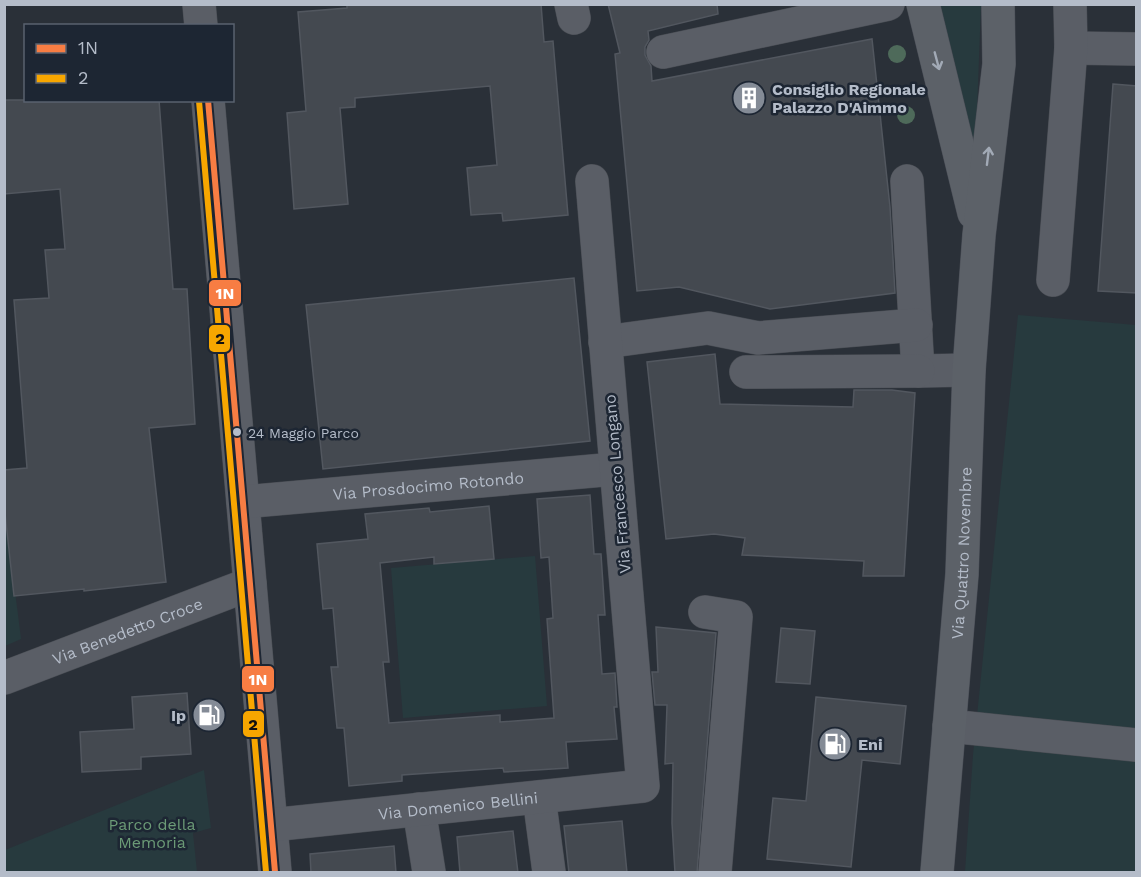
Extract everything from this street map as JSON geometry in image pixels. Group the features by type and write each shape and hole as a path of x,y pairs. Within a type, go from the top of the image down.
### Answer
{"main road":[{"name":"Via Quattro Novembre","path":"923,4 979,235"},
{"name":"Via Quattro Novembre","path":"937,873 962,574 969,370 979,235 999,64 998,4"}],"street":[{"path":"199,4 201,24"},
{"path":"663,52 888,4"},
{"path":"1053,280 1071,48 1070,4"},
{"path":"1071,48 1137,49"},
{"path":"208,102 275,873"},
{"name":"Via Francesco Longano","path":"592,181 643,786"},
{"path":"907,181 918,371"},
{"path":"604,342 708,328 758,338 916,326"},
{"path":"746,372 969,370"},
{"name":"Via Prosdocimo Rotondo","path":"243,502 615,469"},
{"name":"Via Benedetto Croce","path":"4,678 250,584"},
{"path":"705,612 736,617 715,873"},
{"path":"949,726 1137,745"},
{"name":"Via Domenico Bellini","path":"271,825 643,786"},
{"path":"539,797 549,873"},
{"path":"419,809 429,873"}],"green space":[{"path":"938,5 981,5 975,163"},
{"path":"1018,315 1136,325 1136,872 965,872 973,755"},
{"path":"4,504 21,639 5,646 4,646"},
{"path":"535,556 547,706 403,718 391,568"},
{"name":"Parco della Memoria","path":"204,770 211,828 193,833 197,872 5,872 5,850"}],"building":[{"path":"347,4 541,4 544,42 553,41 568,215 503,221 502,213 471,215 467,168 497,165 490,86 355,98 355,107 340,108 348,204 294,209 287,113 306,111 298,12 347,8"},
{"path":"608,4 717,4 718,14 648,31 649,40 645,47 645,55 651,66 652,81 872,39 890,207 895,293 770,309 679,287 637,291 615,54 620,53"},
{"path":"1113,84 1137,86 1137,293 1098,291"},
{"path":"4,100 159,102 173,289 187,289 195,424 149,428 166,582 14,596 4,504 4,470 27,468 14,300 49,298 45,250 65,249 60,189 4,194"},
{"path":"574,278 590,441 323,469 306,305"},
{"path":"715,354 720,404 853,407 854,390 892,390 915,393 904,576 863,576 864,561 742,555 745,538 714,534 666,539 647,362"},
{"path":"590,495 594,554 601,554 605,615 598,615 602,674 615,673 617,707 614,707 617,739 566,742 568,768 504,772 503,768 402,775 402,781 349,786 344,728 337,728 331,667 338,667 333,608 323,609 317,544 368,539 365,514 429,508 430,512 489,506 494,559 434,564 434,557 380,563 389,662 383,662 389,723 500,715 500,722 554,718 547,619 553,618 549,557 541,558 537,499"},
{"path":"656,627 716,633 697,873 675,873 672,823 673,763 665,764 667,705 655,705 652,672 658,672"},
{"path":"781,628 815,631 810,684 776,682"},
{"path":"187,693 191,754 141,757 141,769 82,772 80,732 134,729 132,697"},
{"path":"816,697 906,706 900,764 862,760 851,867 767,859 773,798 806,801"},
{"path":"622,821 627,873 569,873 564,826"},
{"path":"513,831 518,873 460,873 457,837"},
{"path":"394,846 396,873 311,873 310,854"}],"transit line":[{"name":"2","path":"199,102 266,872"},
{"name":"1N","path":"208,102 275,872"}],"place":[{"name":"Consiglio Regionale Palazzo D'Aimmo","path":"749,98"},
{"name":"24 Maggio Parco","path":"237,432"},
{"name":"Ip","path":"209,715"},
{"name":"Eni","path":"835,744"}]}
